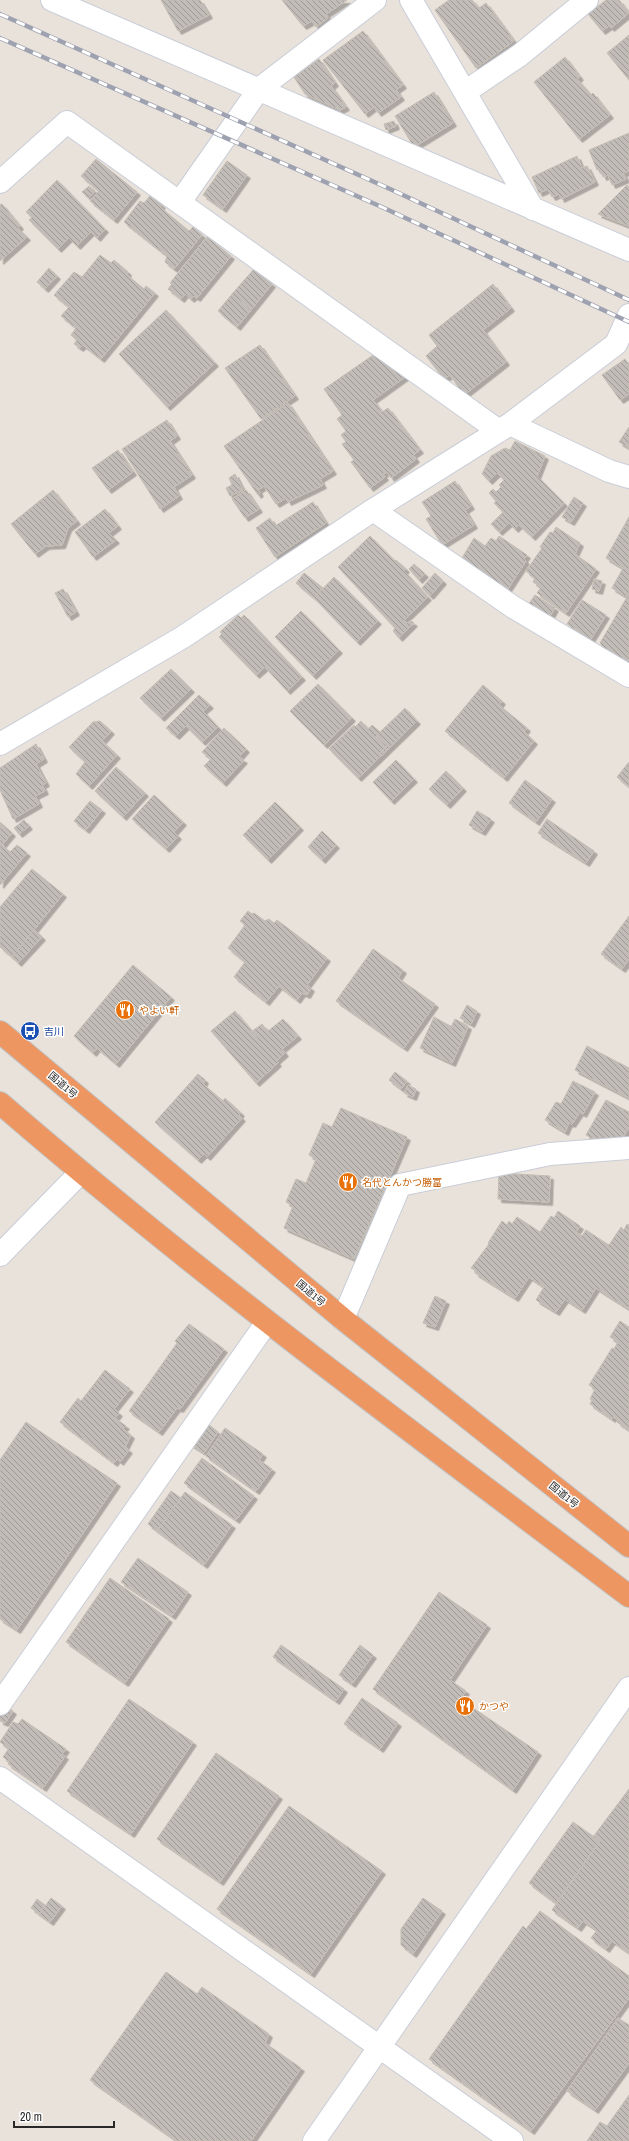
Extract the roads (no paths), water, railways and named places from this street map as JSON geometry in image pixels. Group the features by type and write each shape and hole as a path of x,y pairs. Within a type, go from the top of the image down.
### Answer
{"highway":[{"name":"国道1号","path":"0,1032 343,1319 625,1537"},
{"path":"0,1103 80,1172 267,1322 629,1596"}],"street":[{"path":"52,0 629,250"},
{"path":"180,202 259,89 375,0"},
{"path":"411,0 533,209"},
{"path":"465,92 520,55 587,0"},
{"path":"0,182 67,122 504,427 609,471 629,477"},
{"path":"0,744 183,637 372,510 504,427 616,344 629,315"},
{"path":"372,510 513,607 629,676"},
{"path":"343,1319 400,1186 550,1154 629,1148"},
{"path":"0,1255 80,1172"},
{"path":"0,1704 267,1322"},
{"path":"314,2141 629,1688"},
{"path":"0,1778 512,2141"}],"railway":[{"path":"0,14 390,189 629,300"},
{"path":"0,38 384,208 629,322"}],"place":[{"name":"やよい軒","path":"125,1010"},
{"name":"吉川","path":"30,1031"},
{"name":"名代とんかつ勝富","path":"348,1182"},
{"name":"かつや","path":"465,1706"}]}
